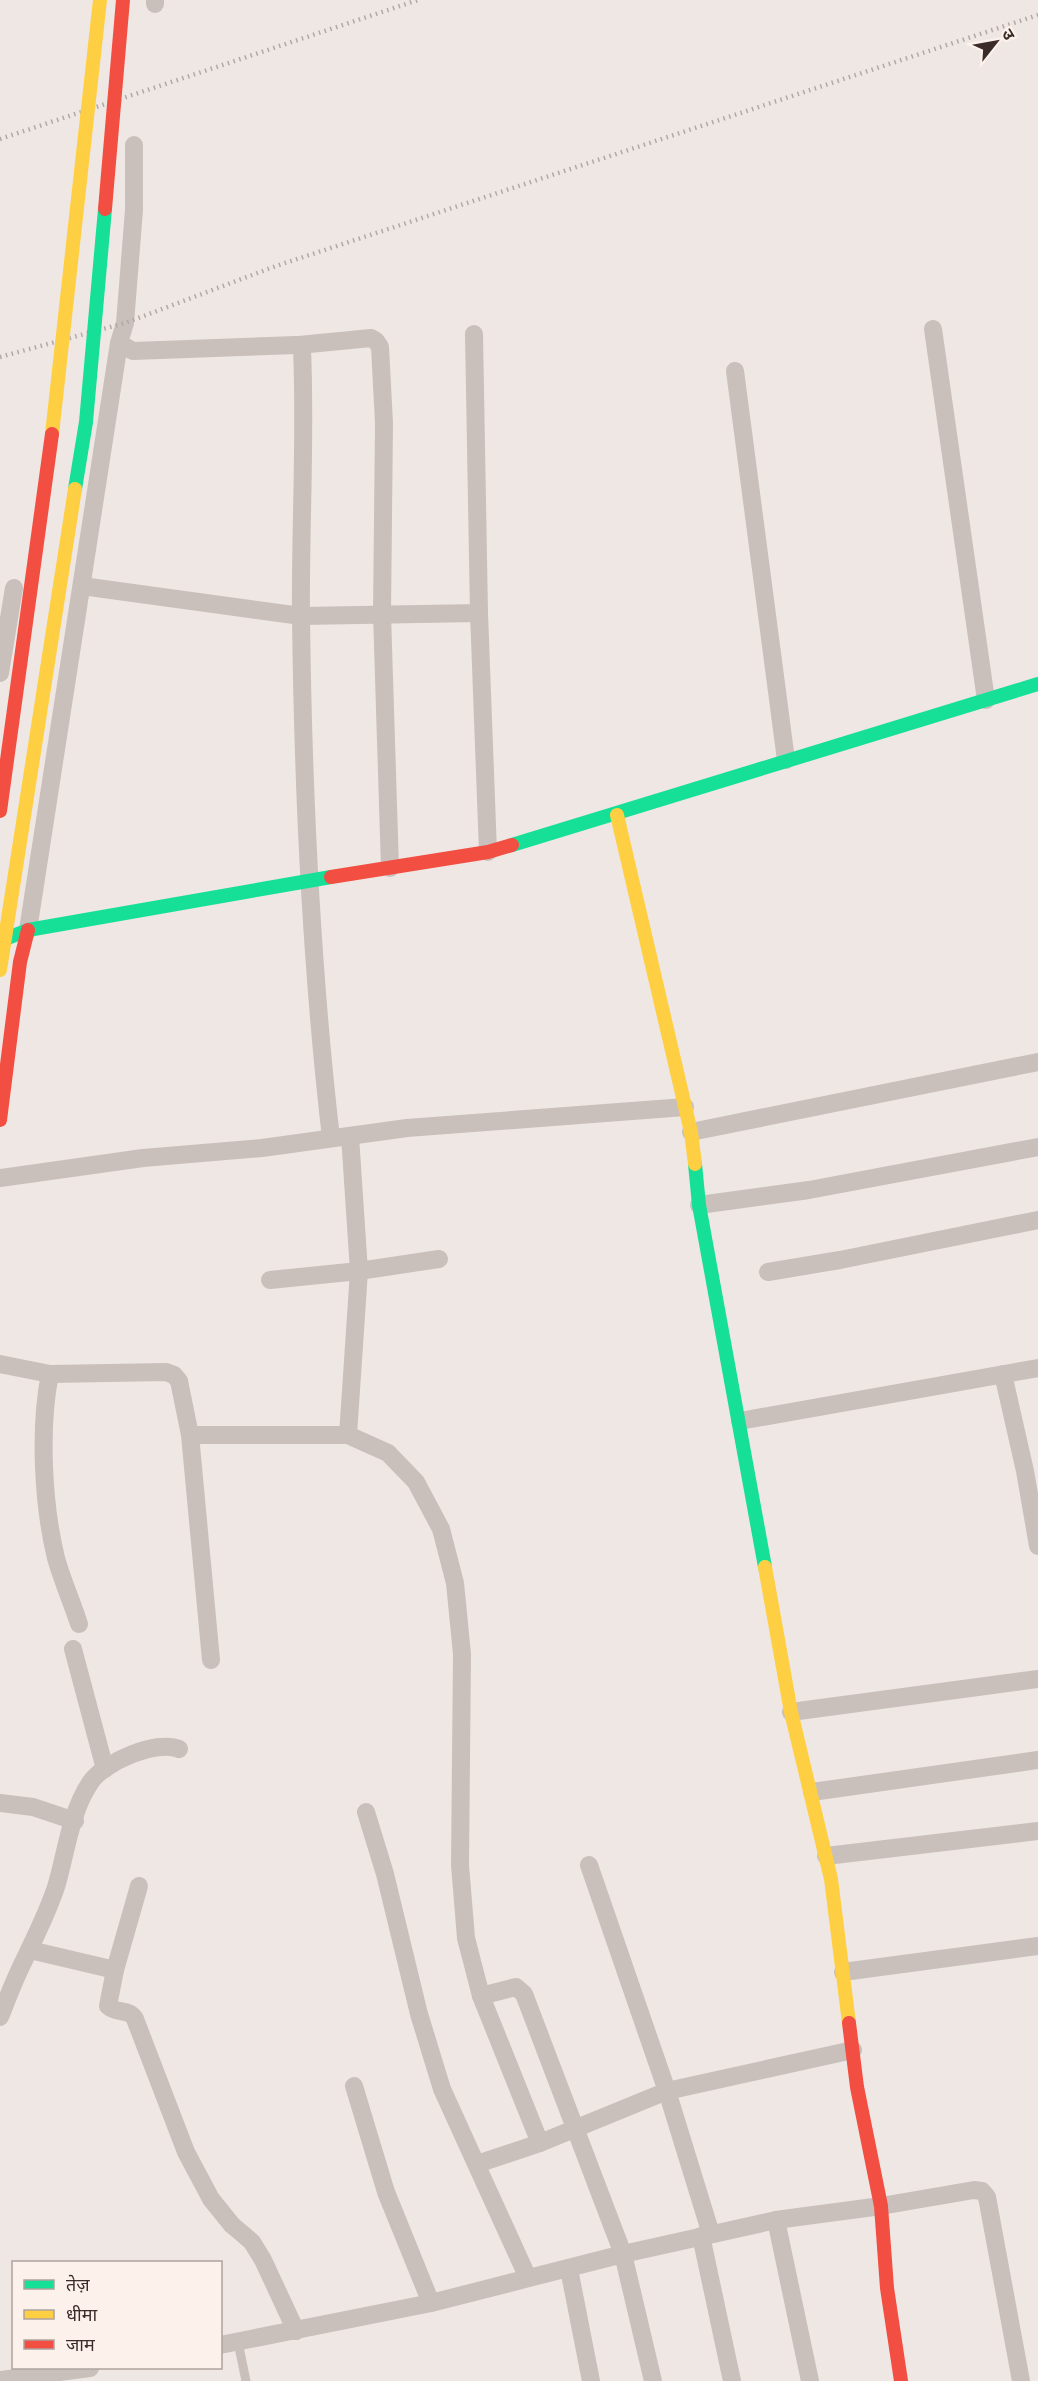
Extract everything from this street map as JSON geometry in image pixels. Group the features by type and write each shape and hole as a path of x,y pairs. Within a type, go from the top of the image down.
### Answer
{"main road":[{"path":"0,811 26,642 75,250 100,0"},
{"path":"0,970 86,422 123,0"},
{"path":"0,941 28,930 488,852 617,815 786,760 1038,684"},
{"path":"617,815 691,1132 699,1205 791,1712 826,1856 857,2087 881,2206 886,2288 901,2381"},
{"path":"0,1120 20,963 28,930"}],"street":[{"path":"28,930 119,343 125,323 134,210 134,145"},
{"path":"933,329 986,700"},
{"path":"474,334 479,613 488,852"},
{"path":"119,343 133,351 141,351 299,345 370,338 380,347 384,423 382,614 390,867"},
{"path":"299,345 302,349 303,380 301,616 308,881 319,1033 331,1138"},
{"path":"735,371 786,760"},
{"path":"82,586 301,616 479,613"},
{"path":"0,673 14,588"},
{"path":"691,1132 1038,1062"},
{"path":"0,1178 143,1158 262,1148 407,1128 685,1107"},
{"path":"348,1435 359,1271 350,1136"},
{"path":"699,1205 809,1190 1038,1147"},
{"path":"768,1272 1038,1220"},
{"path":"270,1280 359,1271 439,1259"},
{"path":"0,1364 50,1374 166,1372 174,1375 182,1390 190,1435 211,1660"},
{"path":"740,1421 1038,1368"},
{"path":"50,1374 45,1408 46,1502 56,1558 79,1624"},
{"path":"1003,1374 1032,1469 1038,1546"},
{"path":"190,1435 348,1435 388,1453 416,1482 441,1529 455,1583 462,1654 460,1865 466,1938 481,1996 540,2143"},
{"path":"73,1649 105,1769"},
{"path":"791,1712 1038,1679"},
{"path":"0,2017 18,1971 42,1925 56,1887 81,1798 91,1780 105,1769 148,1748 164,1745 179,1749"},
{"path":"812,1792 1038,1760"},
{"path":"0,1803 33,1807 75,1821"},
{"path":"366,1812 385,1874 419,2014 442,2089 528,2278"},
{"path":"826,1856 1038,1832"},
{"path":"589,1865 667,2091 706,2235 732,2381"},
{"path":"139,1886 115,1970 108,2006 114,2010 127,2012 135,2019 186,2152 212,2199 232,2225 252,2242 263,2260 296,2331"},
{"path":"843,1972 1038,1946"},
{"path":"30,1950 115,1970"},
{"path":"481,1996 509,1988 521,1989 623,2254 653,2381"},
{"path":"477,2164 540,2143 667,2091 853,2050"},
{"path":"354,2086 386,2192 431,2302"},
{"path":"229,2344 431,2302 623,2254 776,2220 881,2206 974,2190 982,2191 987,2197 1021,2381"},
{"path":"776,2220 810,2381"},
{"path":"569,2269 591,2381"},
{"path":"0,2380 76,2369"}],"lane":[{"path":"229,2344 246,2381"}],"railway":[{"path":"0,139 418,0"},
{"path":"0,357 125,323 276,266 1038,15"}],"traffic: fast":[{"path":"75,489 86,422 105,209"},
{"path":"512,845 1038,684"},
{"path":"0,941 28,930 331,877"},
{"path":"695,1164 699,1205 765,1567"}],"traffic: slow":[{"path":"52,434 100,0"},
{"path":"0,970 75,489"},
{"path":"617,815 691,1132 695,1164"},
{"path":"765,1567 791,1712 831,1879 849,2023"}],"traffic: jam":[{"path":"105,209 123,0"},
{"path":"0,811 52,434"},
{"path":"331,877 488,852 512,845"},
{"path":"0,1120 20,962 28,930"},
{"path":"849,2023 857,2087 881,2206 887,2288 901,2381"}]}
